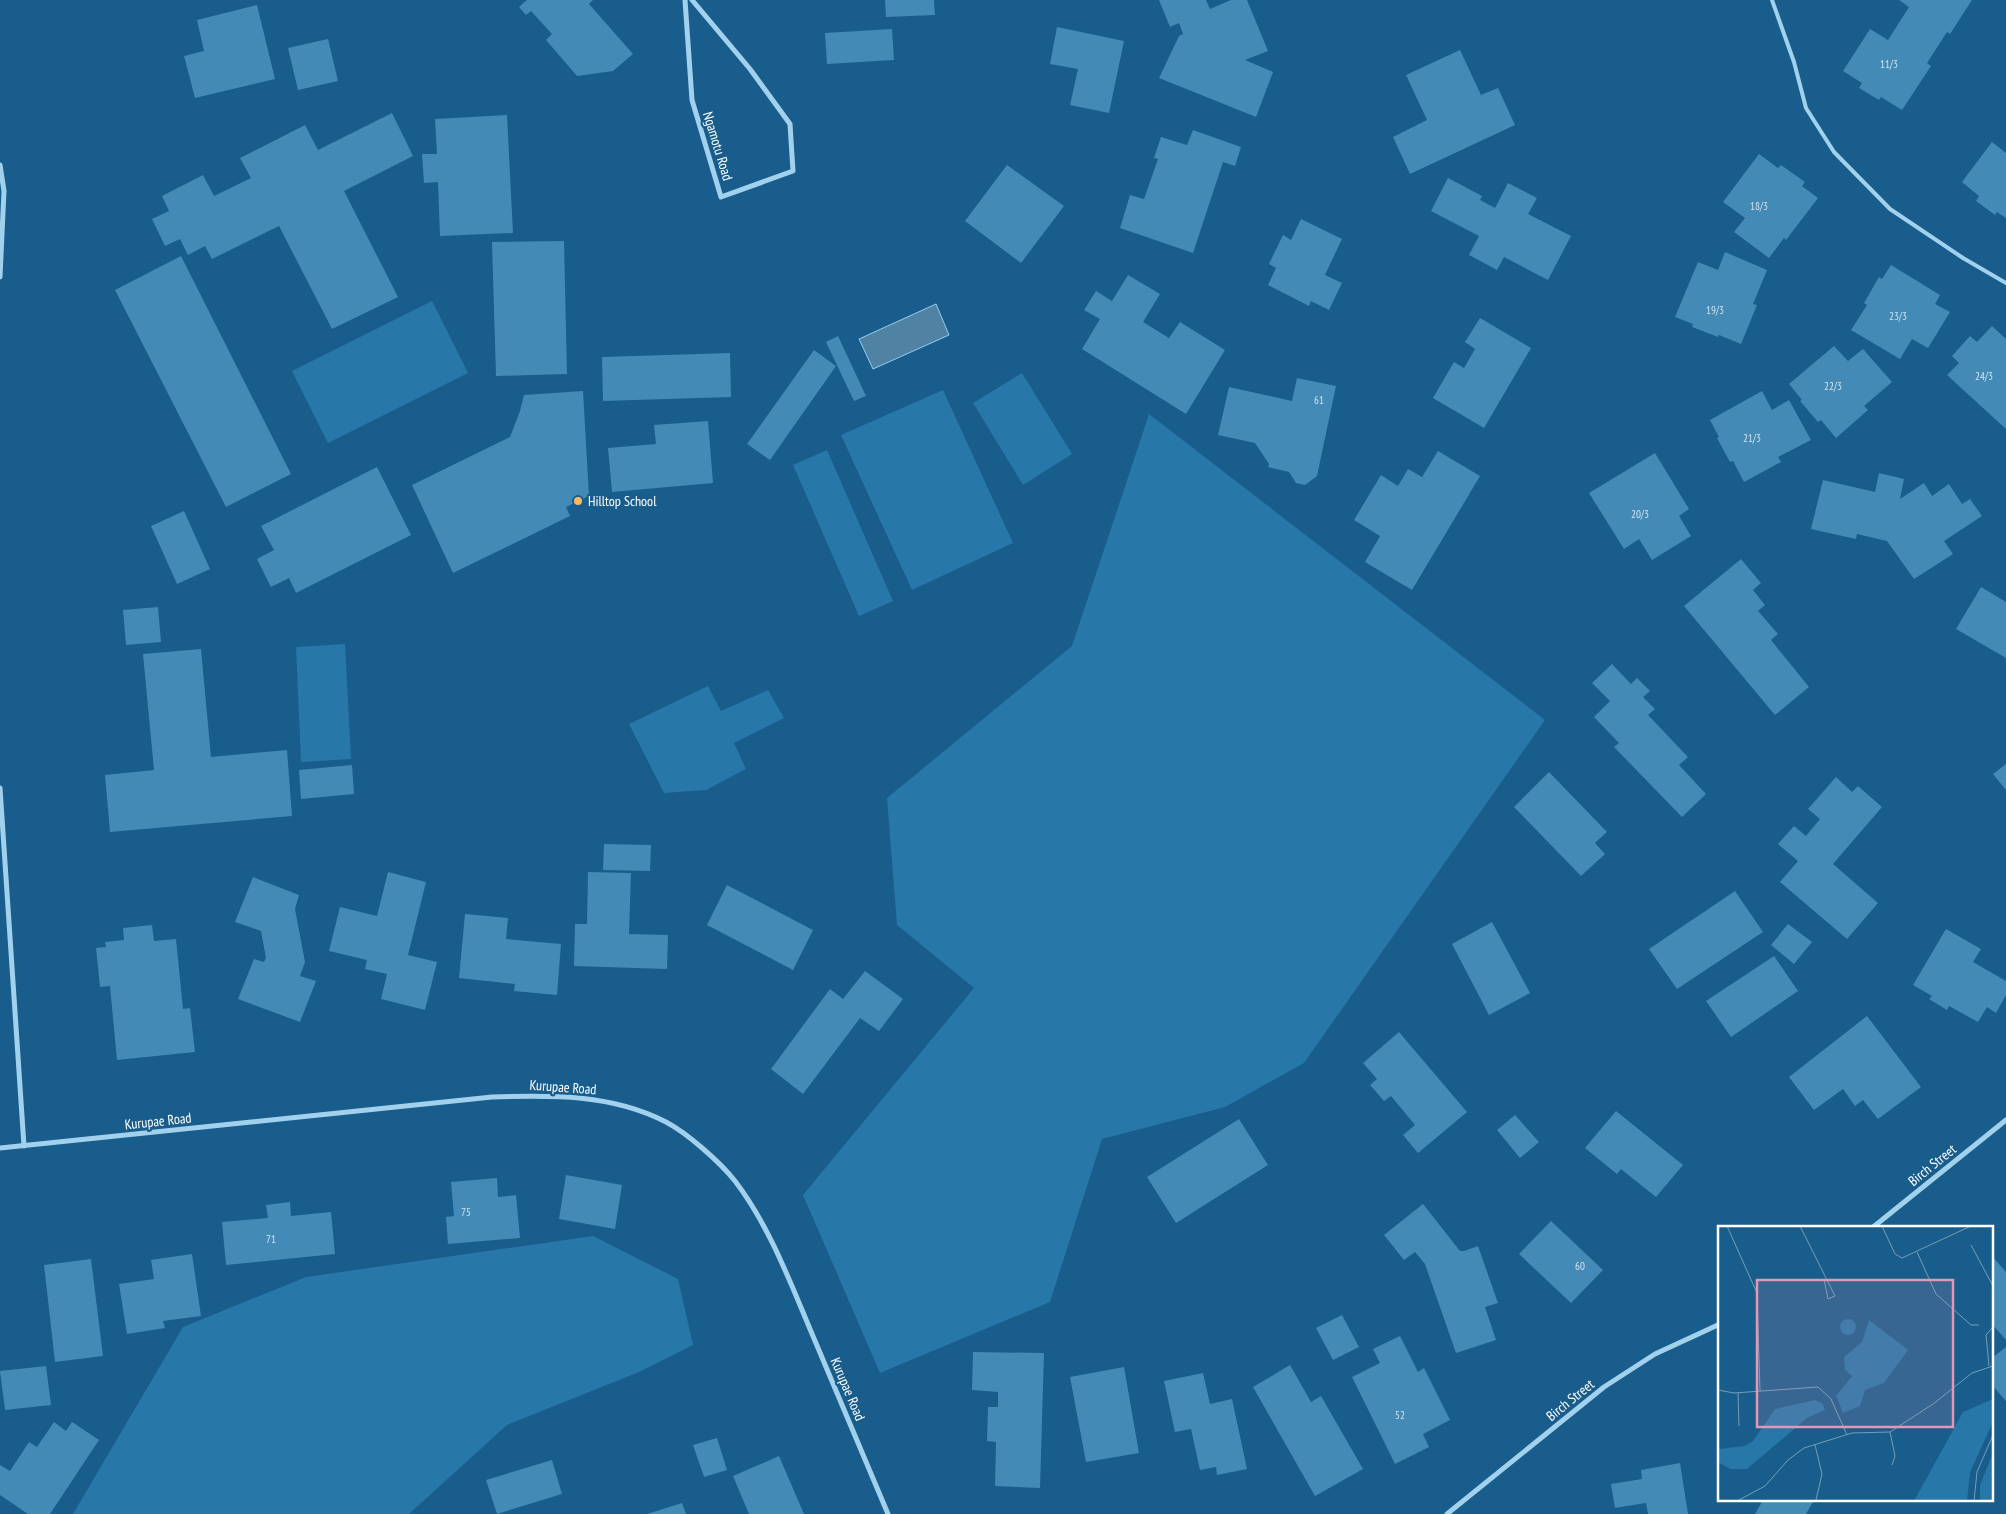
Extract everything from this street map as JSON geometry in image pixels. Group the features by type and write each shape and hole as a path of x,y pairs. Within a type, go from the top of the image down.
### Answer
{"street":[{"name":"Ngamotu Road","path":"685,0 692,100 721,198 793,171 790,124 750,69 692,0"},
{"path":"0,165 4,191 0,277"},
{"path":"0,788 24,1146"},
{"name":"Kurupae Road","path":"0,1148 492,1097 545,1095 590,1098 627,1106 667,1122 702,1148 734,1180 761,1222 791,1283 888,1514"},
{"name":"Birch Street","path":"1874,1226 2006,1120"},
{"name":"Birch Street","path":"1447,1514 1604,1387 1655,1354 1718,1325"}],"lane":[{"path":"1772,0 1794,62 1806,108 1834,152 1890,209 1964,258 2006,283"}],"shaded area":[{"path":"432,301 468,373 328,443 292,371"},
{"path":"936,304 949,335 873,369 859,339"},
{"path":"1022,373 1072,454 1023,485 973,403"},
{"path":"943,390 1013,543 912,590 841,435"},
{"path":"1149,414 1545,720 1304,1063 1225,1107 1102,1139 1050,1302 880,1373 803,1195 974,988 897,925 887,798 1072,646"},
{"path":"827,450 893,601 859,616 793,465"},
{"path":"345,644 351,759 301,762 296,647"},
{"path":"708,686 721,711 768,690 784,718 734,743 746,769 706,790 664,793 629,724"},
{"path":"593,1236 678,1279 693,1345 639,1372 507,1425 409,1514 73,1514 183,1327 306,1277"}],"building":[{"path":"527,0 593,0 589,4 633,54 613,71 577,76 546,40 552,34 531,11 526,15 519,7"},
{"path":"885,0 934,0 935,15 886,17"},
{"path":"1159,0 1206,0 1210,9 1231,0 1247,0 1268,51 1245,60 1273,72 1256,117 1159,78 1179,36 1183,34 1179,23 1170,27"},
{"path":"1899,0 1972,0 1950,34 1947,32 1927,63 1931,66 1902,110 1881,97 1879,100 1859,88 1862,83 1843,71 1870,29 1888,40 1909,7"},
{"path":"257,5 275,79 195,98 184,56 204,51 197,20"},
{"path":"1057,27 1124,41 1109,113 1070,105 1078,69 1050,64"},
{"path":"892,29 894,60 827,64 825,33"},
{"path":"328,39 338,81 298,90 288,48"},
{"path":"1460,50 1481,95 1498,88 1515,125 1410,174 1393,137 1427,120 1406,75"},
{"path":"392,113 413,156 344,191 398,297 332,329 279,226 212,259 205,246 188,255 180,239 165,246 152,219 169,211 162,196 203,175 214,196 251,178 240,158 305,125 318,150"},
{"path":"507,115 513,233 440,236 438,182 424,183 422,154 437,154 435,119"},
{"path":"1193,130 1241,147 1235,166 1223,162 1193,253 1120,228 1130,195 1144,199 1158,159 1154,158 1161,137 1187,145"},
{"path":"1992,142 2006,153 2006,218 1997,212 1995,215 1976,201 1979,196 1962,182"},
{"path":"1759,154 1778,168 1781,165 1805,182 1802,186 1818,198 1786,240 1784,238 1769,258 1734,232 1745,218 1723,202"},
{"path":"1007,165 1064,206 1021,263 965,221"},
{"path":"1448,178 1482,196 1480,200 1495,208 1508,183 1537,198 1528,214 1571,236 1548,280 1504,257 1497,270 1469,255 1479,236 1431,211"},
{"path":"1301,219 1342,239 1325,275 1342,283 1329,310 1311,301 1309,306 1268,285 1276,268 1269,264 1283,235 1291,240"},
{"path":"564,241 567,374 496,376 492,242"},
{"path":"1725,252 1767,270 1753,304 1757,305 1741,344 1692,327 1693,324 1675,317 1698,262 1718,270"},
{"path":"181,256 291,474 226,507 115,290"},
{"path":"1891,265 1940,295 1935,304 1950,312 1928,348 1912,339 1900,359 1851,330 1867,305 1864,303 1879,277 1882,279"},
{"path":"1128,275 1160,294 1143,322 1169,338 1180,322 1225,350 1186,414 1082,349 1100,319 1084,310 1096,291 1112,301"},
{"path":"1480,318 1531,348 1484,428 1433,398 1454,362 1464,368 1475,349 1465,342"},
{"path":"1992,326 2006,339 2006,429 1947,375 1959,363 1952,356 1970,336 1977,342"},
{"path":"838,336 866,396 854,401 826,342"},
{"path":"1834,346 1848,361 1863,349 1892,382 1864,406 1868,410 1836,438 1821,420 1818,422 1800,401 1802,400 1789,384"},
{"path":"814,350 836,366 770,460 747,444"},
{"path":"730,353 731,397 603,401 602,357"},
{"path":"1297,378 1336,386 1317,476 1305,485 1296,483 1289,472 1268,467 1269,464 1255,443 1218,435 1229,387 1292,401"},
{"path":"583,391 589,496 566,507 570,516 453,573 412,485 510,437 524,395"},
{"path":"1762,391 1772,410 1789,400 1811,440 1778,457 1781,462 1744,482 1733,461 1730,462 1710,420"},
{"path":"708,421 713,483 612,492 608,448 656,444 654,425"},
{"path":"1438,451 1480,476 1412,590 1365,562 1380,536 1354,520 1381,475 1398,486 1408,469 1422,477"},
{"path":"1655,453 1689,509 1679,516 1691,536 1652,560 1639,539 1624,549 1589,493"},
{"path":"377,467 411,535 296,593 289,578 271,587 257,559 274,550 261,526"},
{"path":"1879,473 1904,479 1900,499 1924,483 1932,496 1949,484 1962,504 1970,499 1982,516 1944,541 1953,554 1914,579 1887,541 1857,534 1856,539 1811,529 1823,480 1875,492"},
{"path":"184,511 210,569 177,584 151,526"},
{"path":"1741,559 1761,583 1753,590 1765,605 1758,611 1778,634 1771,640 1809,687 1775,715 1684,606"},
{"path":"1981,587 2006,602 2006,658 1956,629"},
{"path":"158,607 161,642 126,645 123,610"},
{"path":"201,649 211,757 287,750 292,816 110,832 105,775 154,770 143,654"},
{"path":"1612,664 1631,684 1637,678 1650,691 1643,697 1655,709 1648,715 1688,757 1679,765 1706,794 1682,817 1614,747 1619,743 1594,717 1610,701 1592,683"},
{"path":"2006,764 2006,790 1993,774"},
{"path":"352,765 354,794 301,799 299,770"},
{"path":"1549,772 1607,832 1595,843 1605,854 1581,876 1514,807"},
{"path":"1836,777 1852,792 1858,786 1882,807 1833,864 1878,903 1847,939 1780,882 1798,861 1778,844 1794,826 1806,836 1820,819 1808,809"},
{"path":"604,844 651,845 650,871 603,870"},
{"path":"388,872 426,882 408,955 437,962 425,1010 381,999 387,974 365,969 367,960 329,951 340,907 377,916"},
{"path":"588,872 631,873 629,934 668,935 667,969 574,966 575,924 587,924"},
{"path":"253,877 299,895 295,909 305,962 300,976 316,981 300,1022 238,999 254,959 264,962 266,958 261,931 235,922"},
{"path":"727,885 813,930 793,970 707,925"},
{"path":"1735,891 1763,932 1677,989 1649,949"},
{"path":"465,914 508,918 506,939 561,944 557,995 514,991 515,984 459,978"},
{"path":"1492,922 1530,993 1489,1015 1452,944"},
{"path":"1788,924 1812,942 1794,964 1771,945"},
{"path":"152,925 154,941 176,939 183,1009 190,1008 195,1052 117,1060 110,986 100,987 96,948 106,947 105,942 124,940 123,928"},
{"path":"1946,929 1981,949 1973,962 2006,981 2006,995 1996,1013 1987,1007 1978,1022 1949,1006 1947,1010 1929,999 1932,996 1913,985"},
{"path":"1774,956 1798,991 1731,1037 1706,1001"},
{"path":"865,971 903,999 879,1031 860,1018 803,1094 771,1069 830,989 843,999"},
{"path":"1867,1016 1921,1087 1878,1119 1863,1100 1855,1106 1843,1089 1814,1110 1789,1077"},
{"path":"1399,1032 1467,1112 1418,1153 1403,1135 1415,1125 1391,1096 1384,1101 1370,1085 1377,1079 1363,1063"},
{"path":"1616,1111 1683,1165 1656,1197 1621,1169 1617,1174 1585,1148"},
{"path":"1515,1115 1539,1142 1520,1158 1497,1130"},
{"path":"1239,1119 1268,1165 1176,1223 1147,1177"},
{"path":"566,1175 622,1185 615,1229 559,1219"},
{"path":"497,1178 498,1197 516,1195 520,1238 448,1244 446,1217 454,1216 451,1182"},
{"path":"290,1202 291,1216 331,1212 335,1254 226,1265 222,1222 268,1218 266,1205"},
{"path":"1423,1204 1460,1251 1478,1246 1498,1303 1485,1307 1496,1340 1456,1353 1425,1264 1415,1252 1404,1260 1384,1235"},
{"path":"1551,1221 1603,1270 1571,1303 1519,1254"},
{"path":"192,1254 201,1316 163,1321 165,1328 127,1334 119,1284 154,1279 151,1260"},
{"path":"1994,1258 2006,1272 2006,1340 1994,1326"},
{"path":"91,1259 103,1356 55,1362 44,1265"},
{"path":"1342,1315 1359,1347 1333,1360 1316,1328"},
{"path":"1400,1336 1418,1372 1424,1368 1450,1420 1423,1434 1429,1447 1395,1464 1352,1377 1380,1363 1373,1349"},
{"path":"2006,1347 2006,1401 1994,1387 1994,1356"},
{"path":"973,1352 1044,1353 1040,1488 995,1486 996,1442 987,1441 988,1407 998,1407 998,1392 972,1390"},
{"path":"1290,1365 1311,1402 1321,1396 1363,1469 1315,1496 1253,1387"},
{"path":"46,1366 51,1405 5,1410 0,1371"},
{"path":"1124,1367 1139,1453 1086,1462 1070,1377"},
{"path":"1203,1373 1210,1404 1232,1399 1247,1469 1217,1475 1216,1467 1200,1470 1191,1429 1175,1432 1164,1381"},
{"path":"54,1422 66,1431 72,1422 99,1440 50,1514 28,1514 0,1495 0,1465 10,1471 29,1442 37,1447"},
{"path":"717,1438 727,1470 704,1477 693,1445"},
{"path":"779,1456 804,1514 749,1514 733,1476"},
{"path":"552,1460 562,1494 497,1514 486,1480"},
{"path":"1680,1463 1688,1514 1648,1514 1646,1503 1615,1508 1611,1484 1642,1479 1641,1470"},
{"path":"1762,1502 1813,1502 1806,1514 1755,1514"},
{"path":"682,1503 686,1514 647,1514"}],"place":[{"name":"Hilltop School","path":"578,501"}]}
